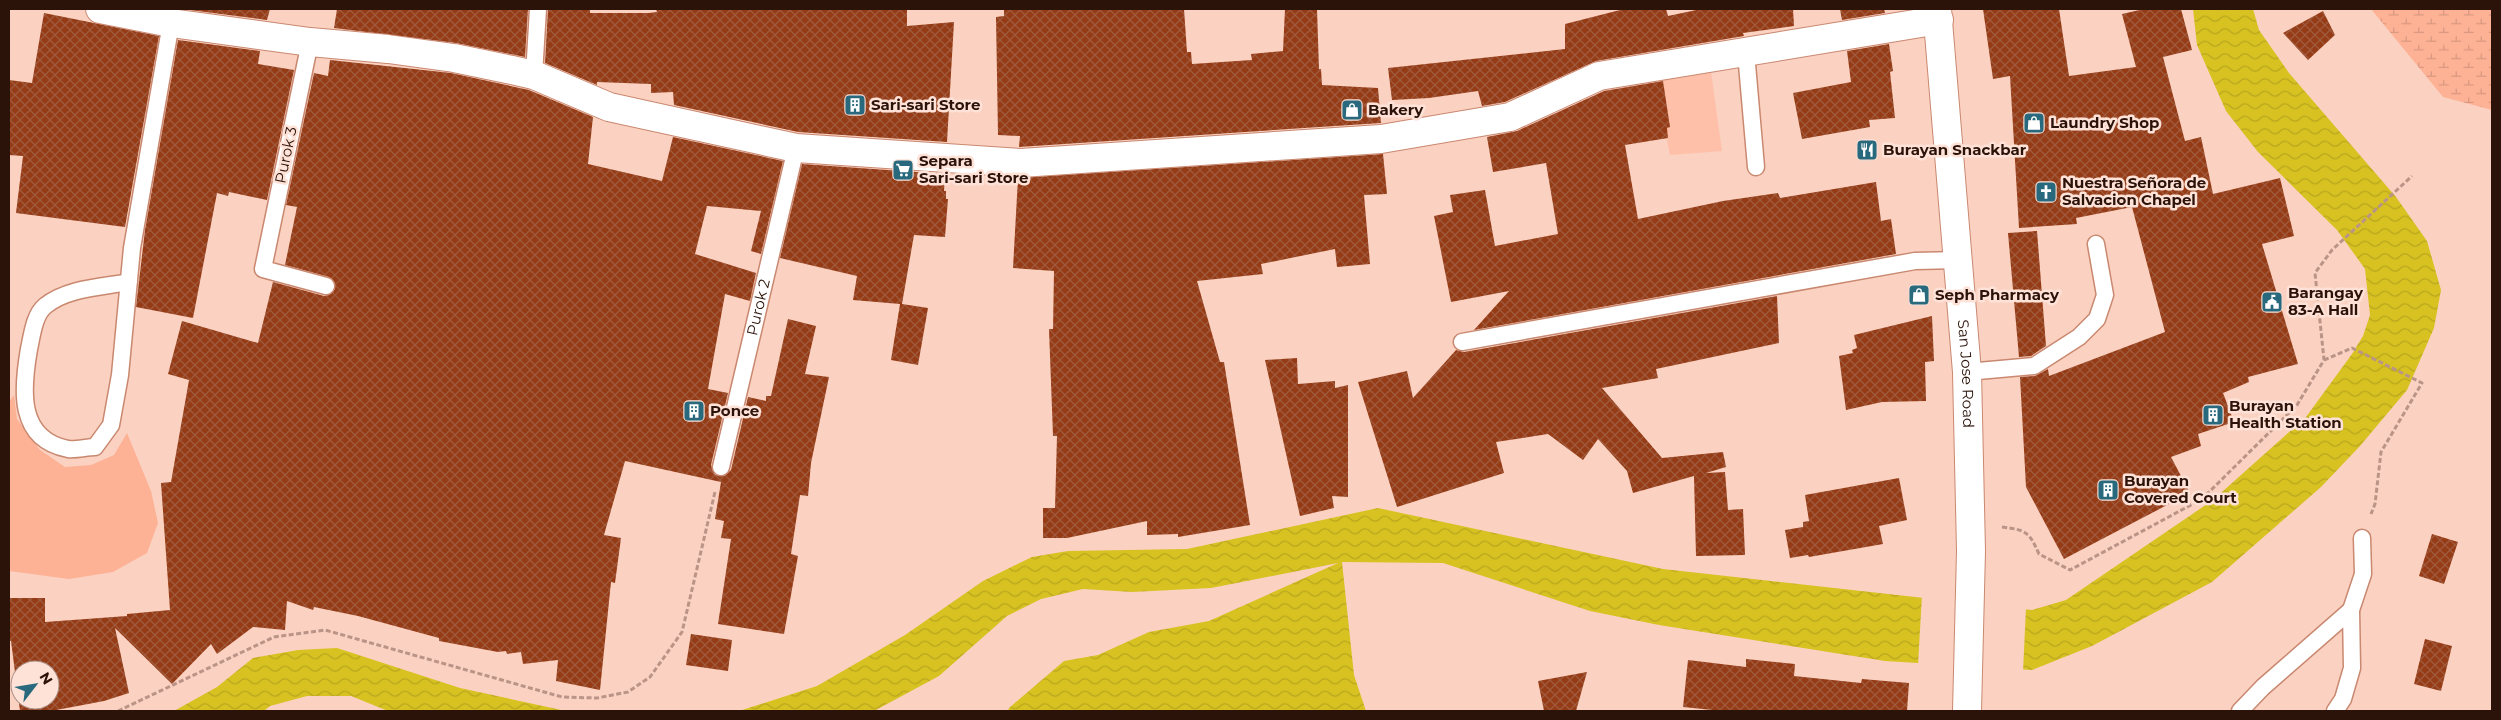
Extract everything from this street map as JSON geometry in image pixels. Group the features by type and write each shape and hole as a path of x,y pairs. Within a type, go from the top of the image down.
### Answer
{"street":[{"path":"100,9 171,23 310,42 454,58 534,75 609,107 796,148 1021,163 1380,139 1510,117 1598,76 1746,53 1938,14"},
{"name":"San Jose Road","path":"1938,14 1967,372 1970,537 1967,711"}],"lane":[{"path":"534,75 538,9"},
{"path":"129,282 90,287 61,298 44,307 34,325 26,367 24,409 36,433 54,444 70,449 95,447 111,425 120,375 129,282 132,248 171,23"},
{"name":"Purok 3","path":"310,42 263,269 326,286"},
{"path":"1746,53 1756,167"},
{"name":"Purok 2","path":"720,467 796,148"},
{"path":"1967,372 2034,366 2078,337 2097,319 2105,295 2096,244"},
{"path":"1462,342 1915,261 1959,260"},
{"path":"2335,711 2343,699 2352,668 2351,610 2363,574 2362,538"},
{"path":"2240,711 2263,688 2351,610"}],"path":[{"path":"2324,360 2315,273 2332,250 2412,176"},
{"path":"1970,537 2020,529 2030,534 2039,554 2070,570 2202,499 2297,405 2324,360 2352,348 2422,383 2381,452 2375,504 2362,538"},
{"path":"118,711 274,637 325,630 562,697 598,698 628,692 650,677 682,632 720,467"}],"shaded area":[{"path":"1711,72 1722,151 1670,155 1655,81"}],"green space":[{"path":"2371,9 2492,9 2492,110 2443,97"},
{"path":"14,395 17,419 40,450 65,467 91,465 114,455 127,433 151,491 158,523 147,553 113,572 69,579 9,571 9,402"}],"water":[{"path":"2193,9 2253,9 2259,30 2289,73 2396,197 2427,241 2441,290 2434,328 2407,390 2360,446 2321,487 2212,582 2092,646 2032,670 1885,661 1659,625 1590,611 1443,563 1342,562 1354,675 1366,711 1008,711 1009,708 1064,661 1098,655 1149,632 1209,621 1338,563 1211,588 1132,592 1083,589 1041,599 1007,616 939,676 874,711 739,711 817,686 905,635 983,581 1032,557 1068,551 1187,549 1378,508 1663,569 2032,610 2066,600 2213,500 2306,417 2352,354 2363,336 2370,315 2365,269 2337,230 2258,152 2226,111 2197,45"},
{"path":"337,648 460,688 566,711 388,711 351,696 307,696 270,706 264,711 174,711 217,687 253,658 298,650"}],"pier":[{"path":"1922,595 2026,607 2023,672 1918,665"}],"building":[{"path":"182,9 270,9 267,20"},
{"path":"337,9 528,9 525,57 456,43 334,28"},
{"path":"548,9 590,9 590,13 649,13 657,12 656,9 907,9 907,26 954,22 947,142 798,132 674,105 673,92 651,93 651,84 597,82 597,85 545,63"},
{"path":"1004,9 1184,9 1187,52 1191,52 1192,64 1252,60 1251,54 1283,51 1285,9 1317,9 1319,69 1321,69 1322,85 1378,88 1381,123 1019,147 1020,136 998,135 996,17 1004,16"},
{"path":"1624,9 1666,9 1668,16 1701,9 1793,9 1794,26 1743,33 1744,36 1596,61 1505,102 1482,106 1478,91 1429,98 1392,100 1388,68 1565,49 1565,24"},
{"path":"1840,9 1884,9 1885,13 1842,20"},
{"path":"1983,9 2059,9 2069,76 2136,67 2122,14 2144,9 2181,9 2192,50 2163,57 2185,141 2201,137 2213,194 2280,178 2294,236 2262,244 2298,364 2248,377 2249,382 2223,393 2234,422 2198,434 2201,446 2171,457 2190,493 2064,559 2026,487 2020,377 2035,376 2048,369 2049,376 2165,332 2132,207 2076,218 2077,224 2019,228 2010,76 1993,79"},
{"path":"2323,11 2335,35 2308,60 2283,33"},
{"path":"44,13 159,36 125,227 16,213 23,156 9,155 9,80 32,83"},
{"path":"178,40 260,51 258,64 294,70 267,200 229,192 228,196 217,193 193,318 136,307 145,230"},
{"path":"1889,44 1893,71 1890,72 1895,118 1869,120 1870,127 1802,139 1793,93 1851,82 1847,51"},
{"path":"330,60 451,73 529,90 593,117 588,164 662,181 673,137 783,161 761,254 751,251 761,211 707,206 695,254 756,273 750,301 725,294 708,389 728,393 711,465 715,475 724,476 731,470 748,397 766,401 766,396 771,396 788,319 816,326 805,374 829,377 811,463 808,496 800,495 791,554 798,556 784,634 718,624 731,539 721,538 724,521 715,519 721,482 625,461 604,535 621,538 615,583 611,582 600,690 556,681 558,660 523,664 521,652 507,654 506,651 498,652 439,641 439,638 358,616 314,607 313,610 287,601 285,630 253,627 217,654 211,644 172,684 115,628 129,693 104,701 60,709 60,660 13,660 11,641 9,641 9,598 45,598 45,622 127,616 127,614 170,610 161,483 171,482 189,380 168,374 182,321 258,343 273,282 324,296 329,295 335,289 335,283 329,277 285,265 297,207 286,205 314,73 328,76"},
{"path":"1663,81 1670,127 1667,128 1668,138 1625,145 1638,219 1723,201 1778,193 1780,198 1876,182 1881,221 1891,219 1896,254 1474,330 1509,291 1451,302 1434,216 1453,212 1450,195 1485,190 1495,246 1558,234 1546,163 1493,172 1487,137 1517,131 1604,91"},
{"path":"1383,154 1387,194 1364,195 1370,264 1337,267 1335,249 1261,264 1263,274 1197,281 1220,362 1224,362 1250,525 1178,537 1178,534 1147,535 1147,521 1067,538 1043,538 1043,508 1055,508 1057,436 1053,436 1049,329 1053,329 1054,271 1013,268 1018,178"},
{"path":"802,164 945,174 944,191 946,191 946,199 948,199 945,237 914,235 902,304 928,308 918,365 891,360 900,304 853,300 857,276 780,258"},
{"path":"2037,231 2046,346 2031,356 2019,357 2008,233"},
{"path":"1777,296 1779,343 1656,369 1658,378 1602,388 1662,458 1723,452 1726,467 1706,473 1725,472 1728,510 1743,509 1745,555 1696,556 1694,476 1633,493 1627,471 1598,439 1583,460 1548,434 1496,442 1504,473 1397,507 1358,382 1407,371 1413,398 1456,350 1464,352"},
{"path":"1932,316 1934,361 1925,362 1926,401 1882,402 1846,410 1839,356 1853,353 1852,350 1857,348 1854,335"},
{"path":"1297,358 1298,384 1335,381 1335,388 1348,385 1348,497 1332,496 1334,508 1300,516 1265,360"},
{"path":"1899,478 1907,520 1879,526 1883,544 1809,557 1808,555 1790,558 1785,530 1803,527 1803,522 1809,521 1805,495"},
{"path":"2432,534 2458,542 2444,584 2419,576"},
{"path":"691,634 732,640 728,671 686,665"},
{"path":"2425,639 2452,646 2441,691 2414,684"},
{"path":"1746,659 1795,664 1794,676 1861,683 1862,679 1909,683 1907,711 1722,711 1683,707 1688,660 1746,667"},
{"path":"1587,672 1576,711 1544,711 1538,681"},
{"path":"20,710 56,710 51,711"}],"place":[{"name":"Sari-sari Store","path":"855,105"},
{"name":"Bakery","path":"1352,110"},
{"name":"Laundry Shop","path":"2034,123"},
{"name":"Burayan Snackbar","path":"1867,150"},
{"name":"Separa Sari-sari Store","path":"903,170"},
{"name":"Nuestra Señora de Salvacion Chapel","path":"2046,192"},
{"name":"Seph Pharmacy","path":"1919,295"},
{"name":"Barangay 83-A Hall","path":"2272,302"},
{"name":"Ponce","path":"694,411"},
{"name":"Burayan Health Station","path":"2213,415"},
{"name":"Burayan Covered Court","path":"2108,490"}]}
